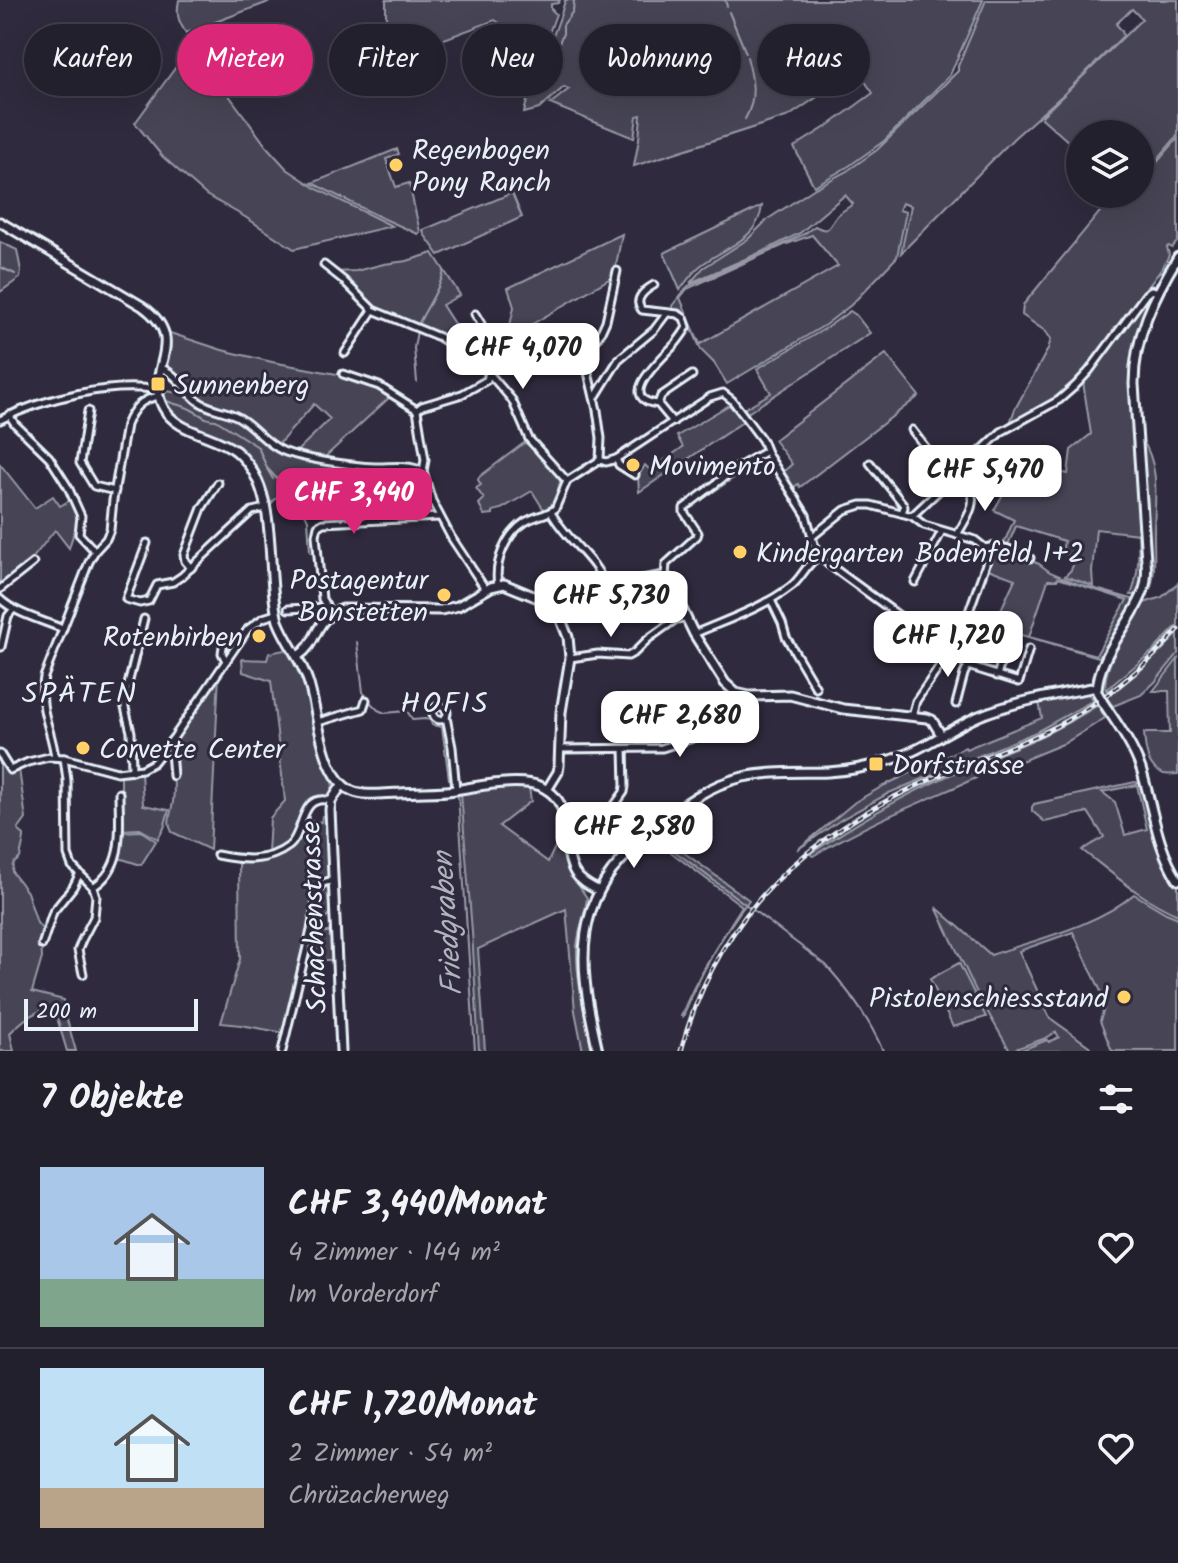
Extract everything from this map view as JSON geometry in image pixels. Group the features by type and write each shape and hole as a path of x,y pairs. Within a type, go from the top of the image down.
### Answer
{"main road":[{"path":"0,222 154,315 162,327 166,342 159,393 164,409 175,421 222,442 238,453 259,482 265,508 276,614 309,683 331,768 342,785 351,791 371,794 520,783 547,790 563,812 575,872 585,883 599,891"},
{"path":"1178,257 1142,328 1134,369 1146,581 1103,666 1097,690 1140,767 1161,844 1178,880"},
{"path":"552,608 585,590 604,584 665,576 673,582 694,634 725,683 736,693 749,696 790,695 843,709 927,718 932,720 941,735"},
{"path":"298,656 306,651 329,610 351,607 441,610 458,606 498,585 510,586 552,608 568,637 570,658 561,712 558,772 547,790"},
{"path":"598,1051 583,946 599,891 613,870 651,832 694,797 738,778 762,773 829,772 863,767 911,753 995,710 1097,690"},
{"name":"Schachenstrasse","path":"341,1051 331,801 342,785"}],"street":[{"path":"324,265 373,310 439,337 474,358 512,400 529,439 567,481"},
{"path":"600,460 601,438 595,396 585,366 585,356 606,321 617,271"},
{"path":"654,285 643,292 639,307 682,316 687,327 645,378 640,394 644,400 658,404 673,422"},
{"path":"912,516 1001,432 1059,400 1075,386 1146,294 1151,290 1159,292"},
{"path":"345,353 373,310"},
{"path":"595,396 619,359 654,330 667,313"},
{"path":"417,410 462,394 487,380 489,338 475,314"},
{"path":"161,368 203,405 241,419 283,451 351,465 404,466 423,471"},
{"path":"343,374 379,386 417,410 425,460 423,471 432,501 486,590"},
{"path":"658,404 661,396 692,375"},
{"path":"0,420 84,392 143,388 159,393"},
{"path":"55,757 43,712 42,686 46,669 95,551 110,530 126,425 142,401 159,393"},
{"path":"600,460 616,459 710,397 723,393 730,397 747,419 806,515 820,556 968,666 1019,682 1029,649"},
{"path":"88,411 80,463 94,486 115,491"},
{"path":"9,415 54,465 68,487 81,520 79,534 95,551"},
{"path":"912,430 950,479"},
{"path":"665,576 666,564 698,533 684,508 735,469 766,451"},
{"path":"616,459 619,465 635,475"},
{"path":"498,585 496,573 499,558 518,527 555,509 567,481 600,460"},
{"path":"870,463 903,504 902,513"},
{"path":"191,568 184,555 202,508 218,483"},
{"path":"957,535 973,505 975,497 970,488"},
{"path":"813,536 839,514 861,505 871,505 912,516 924,525 975,540 985,548 987,561 969,611 949,653 916,701 912,716"},
{"path":"147,543 125,602 149,601 157,585 173,582 252,511 265,508"},
{"path":"551,512 558,526 596,568 604,584"},
{"path":"329,610 322,599 316,535 318,526 323,523 439,517"},
{"path":"915,582 942,531"},
{"path":"985,548 1001,546 1030,558"},
{"path":"694,634 771,600 793,586 812,560 820,556"},
{"path":"0,589 33,563"},
{"path":"0,599 13,610 63,629"},
{"path":"771,600 786,637 816,688"},
{"path":"288,609 329,610"},
{"path":"570,658 598,654 628,656 676,619 682,609"},
{"path":"1,647 8,616 13,610"},
{"path":"0,754 10,770 28,762 55,757 117,772 142,769 153,763 169,744 248,629 263,618 276,614"},
{"path":"676,619 686,618"},
{"path":"132,771 131,732 125,697 144,619"},
{"path":"224,640 222,653 226,661"},
{"path":"997,676 1004,652"},
{"path":"956,704 968,666"},
{"path":"559,749 666,747 705,734 741,727 748,717 749,696"},
{"path":"318,722 363,709 366,700"},
{"path":"446,717 456,789"},
{"path":"169,744 173,776"},
{"path":"595,833 624,792 624,749"},
{"path":"64,758 68,855 79,875 93,887 97,903 94,917 78,950 83,974"},
{"path":"93,887 106,877 116,857 119,793"},
{"path":"217,855 248,860 284,849 294,840 310,805 322,799 331,801"},
{"path":"42,945 53,912 79,875"},
{"path":"282,1051 318,890 320,885 332,881"}],"shaded area":[{"path":"179,0 274,0 210,24 181,24"},
{"path":"386,0 560,0 551,4 556,14 552,24 501,24 495,20 484,24 462,24 462,32 446,38 446,24 386,24"},
{"path":"565,0 983,0 950,75 884,141 814,186 794,147 873,93 870,89 870,24 757,24 757,96 819,96 789,116 634,166 641,115 637,116 634,138 550,104 569,89 563,88 563,24 558,24"},
{"path":"986,0 1178,0 1178,135 1154,163 1154,120 1066,120 1066,139 1042,118 1142,19 1132,9 1116,24 1123,36 1014,138 901,253 911,206 902,203 899,210 906,212 897,257 851,305 825,325 727,384 714,363 701,350 682,310 674,311 672,306 688,286 767,252 815,226 828,228 838,215 853,204 845,195 800,233 690,283 703,268 748,239 768,219 877,150 958,71","holes":["812,235 838,266 700,344 680,298 687,289"]},
{"path":"177,66 177,96 230,96 287,169 317,189 392,226 294,249 206,195 162,156 135,123 155,96 161,96 161,87"},
{"path":"529,96 554,96 539,109 524,113"},
{"path":"1178,138 1178,241 1172,248 1167,247 1169,255 1163,267 1078,380 1055,399 1010,423 1051,339 1022,315 1023,305 1103,208 1154,208 1154,166"},
{"path":"397,149 399,154 386,159 396,187 409,183 418,234 312,183"},
{"path":"512,193 522,217 439,255 424,234 423,230"},
{"path":"762,206 759,218 747,235 700,266 680,290 664,253"},
{"path":"622,234 614,276 510,337 514,307 508,288"},
{"path":"0,242 17,250 21,271 20,278 0,292"},
{"path":"433,253 460,295 442,305 460,333 445,338 391,317 372,306 336,272 356,271"},
{"path":"1149,294 1152,298 1134,343 1130,368 1143,561 1141,582 1136,595 1131,595 1138,564 1138,534 1096,529 1093,586 1065,576 1076,558 1062,552 1064,541 1016,526 1007,547 1003,545 1014,520 994,510 1021,463 1068,474 1071,450 1091,434 1083,382"},
{"path":"850,311 870,333 746,414 742,410 771,393 757,369"},
{"path":"167,332 222,350 342,375 391,396 324,458 296,452 330,419 314,404 278,445 251,425 248,429 269,446 299,458 345,467 389,470 396,487 389,493 392,502 398,498 400,515 336,519 334,497 303,500 282,497 274,500 268,509 260,478 242,452 184,422 167,406 164,394 168,391 189,396 192,393 166,364"},
{"path":"886,354 919,396 800,487 798,484 793,488 782,473 792,464 774,440"},
{"path":"729,405 744,421 639,492 638,477 645,465 650,470 683,447 677,436"},
{"path":"1141,438 1152,461 1155,485 1154,570 1150,590 1151,567"},
{"path":"524,443 531,444 558,473 560,482 554,504 544,510 532,491 493,511 493,514 484,515 479,504 484,499 476,488 481,485 479,477"},
{"path":"0,464 35,508 53,496 60,506 72,499 78,519 69,548 55,530 28,564 0,585"},
{"path":"1000,548 1078,584 1132,599 1099,657 993,627 1015,579 988,569 989,549","holes":["1058,578 1127,600 1096,655 1029,637 1048,580"]},
{"path":"1178,583 1178,625 1153,651 1106,690 1105,681 1112,658 1144,603 1162,597"},
{"path":"1178,634 1178,654 1155,682 1141,695 1113,706 1106,697 1143,668"},
{"path":"289,649 305,683 333,786 329,795 310,802 304,809 290,843 268,854 270,818 285,801 271,681 243,672 242,659 267,660 269,653"},
{"path":"1178,659 1178,774 1166,774 1150,763 1144,733 1170,733 1169,691 1153,691"},
{"path":"219,675 210,850 172,832 169,820 174,792 174,745 184,725"},
{"path":"1087,693 1094,700 1036,732 889,793 842,819 797,850 855,802 885,785 965,747 1042,718 1039,702"},
{"path":"1098,705 1105,718 1065,743 991,773 981,772 976,778 873,824 813,856 810,854 908,795 1041,736"},
{"path":"0,756 12,771 19,769 26,819 18,830 24,835 24,841 20,858 13,864 12,872 27,892 37,923 44,931 42,958 32,992 64,1000 76,1051 67,1051 54,1008 40,1011 10,1033 14,1051 0,1051"},
{"path":"141,772 143,805 169,810 158,839 140,829 121,830 121,774"},
{"path":"1135,782 1143,785 1161,853 1178,886 1178,915 1140,894 1082,850 1104,837 1088,812 1045,822 1032,811 1034,804","holes":["1137,785 1147,829 1125,835 1115,802 1102,792"]},
{"path":"529,787 531,801 499,826 548,862 556,845 565,854 569,871 587,898 577,961 592,1051 583,1051 575,1011 566,909 478,949 485,1051 479,1051 461,793"},
{"path":"309,810 309,821 321,822 322,816 327,816 328,876 319,882 316,889 311,924 285,1033 221,1023 240,959 239,861 260,860 291,845"},
{"path":"141,831 156,841 141,865 119,858 120,832"},
{"path":"657,833 749,900 712,956 683,1017 701,973 717,946 742,906 651,837"},
{"path":"323,886 329,890 331,905 329,914 322,920 323,932 329,932 331,924 333,960 306,960 320,891"},
{"path":"1134,894 1178,918 1178,1051 1112,1051 1100,1021 1106,1002 1073,932 1019,951 1050,1018 1092,1051 1019,1051 1059,1037 1056,1032 1010,1051 979,997 936,907 991,955 1085,923"},
{"path":"959,963 986,1017 953,1027 930,979"}],"waterway":[{"path":"563,25 573,11 574,0"},
{"path":"725,0 727,6"},
{"path":"729,12 746,53"},
{"path":"745,119 753,89 747,57"},
{"path":"0,267 15,274"},
{"path":"418,325 444,271"},
{"path":"417,331 414,348 417,382"},
{"path":"167,401 216,420 258,447 267,468 301,505 308,520 310,552"},
{"path":"697,503 760,460"},
{"path":"267,469 273,479"},
{"path":"278,485 287,490"},
{"path":"357,642 363,692 368,700 385,713 407,711 413,720 430,720 432,725 442,727 449,779"},
{"name":"Friedgraben","path":"458,794 475,1051"},
{"path":"636,822 644,829"},
{"path":"656,837 826,965 872,1027 883,1051"}],"railway":[{"path":"681,1051 697,1002 718,957 744,918 775,882 809,851 848,823 890,799 1067,720 1134,673 1178,630"}],"place":[{"name":"Regenbogen Pony Ranch","path":"396,165"},
{"name":"Sunnenberg","path":"158,384"},
{"name":"Movimento","path":"633,465"},
{"name":"Kindergarten Bodenfeld 1+2","path":"740,552"},
{"name":"Postagentur Bonstetten","path":"444,595"},
{"name":"Rotenbirben","path":"259,636"},
{"name":"Corvette Center","path":"83,748"},
{"name":"Dorfstrasse","path":"876,764"},
{"name":"Pistolenschiessstand","path":"1124,997"}],"district":[{"name":"SPÄTEN","path":"80,693"},
{"name":"HOFIS","path":"445,703"}]}
